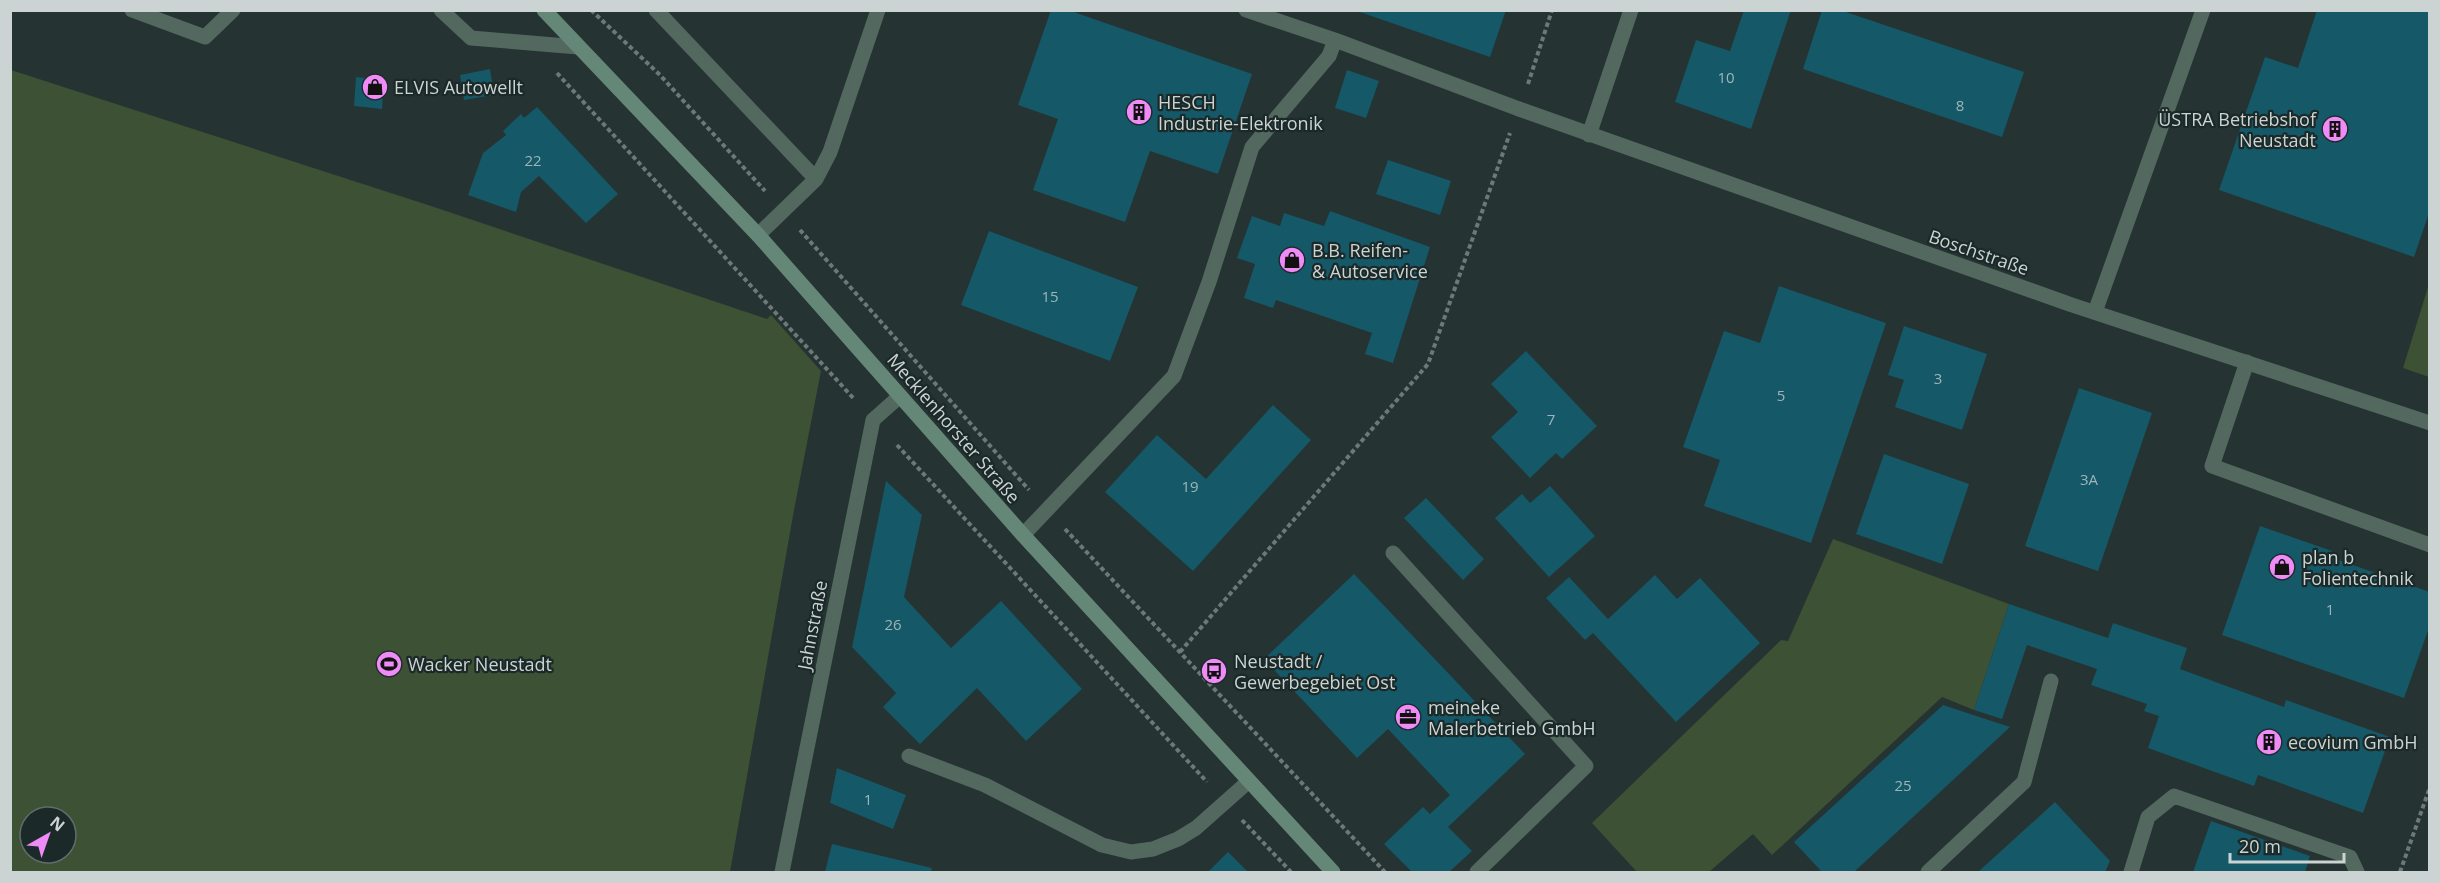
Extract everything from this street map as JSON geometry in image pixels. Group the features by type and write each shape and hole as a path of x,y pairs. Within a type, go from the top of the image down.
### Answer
{"main road":[{"name":"Mecklenhorster Straße","path":"544,10 758,235 1023,535 1333,873"}],"street":[{"path":"132,10 205,37 233,10"},
{"path":"441,10 471,38 578,46"},
{"path":"656,10 816,179"},
{"path":"758,235 816,179 830,152 878,10"},
{"name":"Boschstraße","path":"1246,10 1335,40 1589,135 2095,312 2430,423"},
{"path":"1589,135 1631,10"},
{"path":"2095,312 2203,10"},
{"path":"1023,535 1174,376 1209,282 1252,147 1329,56 1335,40"},
{"path":"2247,362 2212,466 2430,545"},
{"name":"Jahnstraße","path":"782,873 873,420 900,396"},
{"path":"1394,553 1586,766 1478,873"},
{"path":"1928,873 2024,782 2051,681"},
{"path":"909,756 985,785 1102,845 1131,852 1153,849 1178,839 1196,828 1249,781"},
{"path":"2131,873 2148,817 2174,796 2350,857 2357,873"}],"path":[{"path":"591,10 660,75 1047,509 1386,873"},
{"path":"1180,652 1428,364 1519,110 1552,10"},
{"path":"2400,873 2430,787"}],"green space":[{"name":"Wacker Neustadt","path":"11,70 431,206 767,319 771,315 821,371 730,872 11,872"},
{"path":"2429,284 2430,377 2403,368"},
{"path":"1833,539 2009,604 1974,710 1942,697 1772,855 1753,834 1709,872 1637,872 1592,823 1781,640 1788,641"}],"building":[{"name":"HESCH Industrie-Elektronik","path":"1051,10 1068,10 1252,74 1218,174 1150,151 1125,222 1033,190 1058,119 1018,105"},
{"path":"1354,10 1506,10 1490,57"},
{"path":"1744,10 1791,10 1751,129 1675,102 1696,40 1730,51"},
{"path":"1822,10 1840,10 2024,72 2002,137 1803,69"},
{"name":"ÜSTRA Betriebshof Neustadt","path":"2317,10 2430,10 2430,210 2414,257 2219,190 2265,57 2298,68"},
{"path":"490,69 494,95 464,100 460,75"},
{"path":"1347,70 1379,81 1366,118 1335,108"},
{"path":"356,77 384,80 382,109 354,106"},
{"path":"537,107 618,194 586,223 539,176 521,192 516,212 468,195 483,153 506,135 503,131 521,114 524,118"},
{"path":"1388,160 1451,181 1440,215 1376,194"},
{"path":"1330,211 1430,247 1393,363 1365,354 1372,333 1276,300 1273,308 1244,298 1255,264 1237,258 1252,216 1280,226 1284,213 1324,226"},
{"path":"989,231 1138,287 1110,361 961,305"},
{"path":"1779,286 1886,323 1811,543 1704,506 1720,460 1683,447 1724,331 1760,343"},
{"path":"1904,326 1987,354 1962,430 1895,407 1904,380 1888,375"},
{"path":"1526,351 1597,426 1562,459 1556,453 1530,478 1491,437 1518,412 1491,384"},
{"path":"2079,388 2152,413 2098,571 2025,546"},
{"path":"1273,405 1311,440 1193,571 1105,492 1157,435 1206,479"},
{"path":"1884,454 1969,484 1942,564 1856,534"},
{"path":"886,481 922,515 904,597 951,648 1001,601 1082,689 1026,741 977,688 920,744 883,707 896,693 852,647"},
{"path":"1550,486 1595,536 1549,577 1495,518 1522,494 1530,503"},
{"path":"1426,498 1484,559 1463,580 1404,518"},
{"path":"2260,526 2332,551 2330,557 2430,592 2430,625 2404,698 2222,635"},
{"path":"1354,574 1525,754 1448,827 1472,851 1449,872 1412,872 1384,844 1423,807 1430,814 1450,795 1388,729 1357,758 1264,659"},
{"path":"1655,575 1677,599 1700,578 1760,643 1676,722 1593,633 1585,640 1546,598 1569,577 1608,619"},
{"name":"ecovium GmbH","path":"2009,604 2108,638 2113,623 2187,648 2180,669 2284,707 2286,700 2390,737 2363,813 2258,775 2254,786 2148,748 2159,716 2144,711 2147,704 2091,685 2097,669 2027,645 2002,719 1974,710"},
{"path":"1943,705 2010,727 1854,872 1822,872 1794,842"},
{"path":"837,768 906,795 893,829 830,803"},
{"path":"2055,802 2110,861 2105,872 1978,872"},
{"path":"2211,821 2310,856 2305,872 2193,872"},
{"path":"832,844 932,868 931,872 825,872"},
{"path":"1228,852 1248,872 1208,872"}],"place":[{"name":"ELVIS Autowellt","path":"375,87"},
{"name":"HESCH Industrie-Elektronik","path":"1139,112"},
{"name":"ÜSTRA Betriebshof Neustadt","path":"2335,129"},
{"name":"B.B. Reifen- & Autoservice","path":"1292,260"},
{"name":"plan b Folientechnik","path":"2282,567"},
{"name":"Wacker Neustadt","path":"389,664"},
{"name":"Neustadt / Gewerbegebiet Ost","path":"1214,671"},
{"name":"meineke Malerbetrieb GmbH","path":"1408,717"},
{"name":"ecovium GmbH","path":"2269,742"}]}
